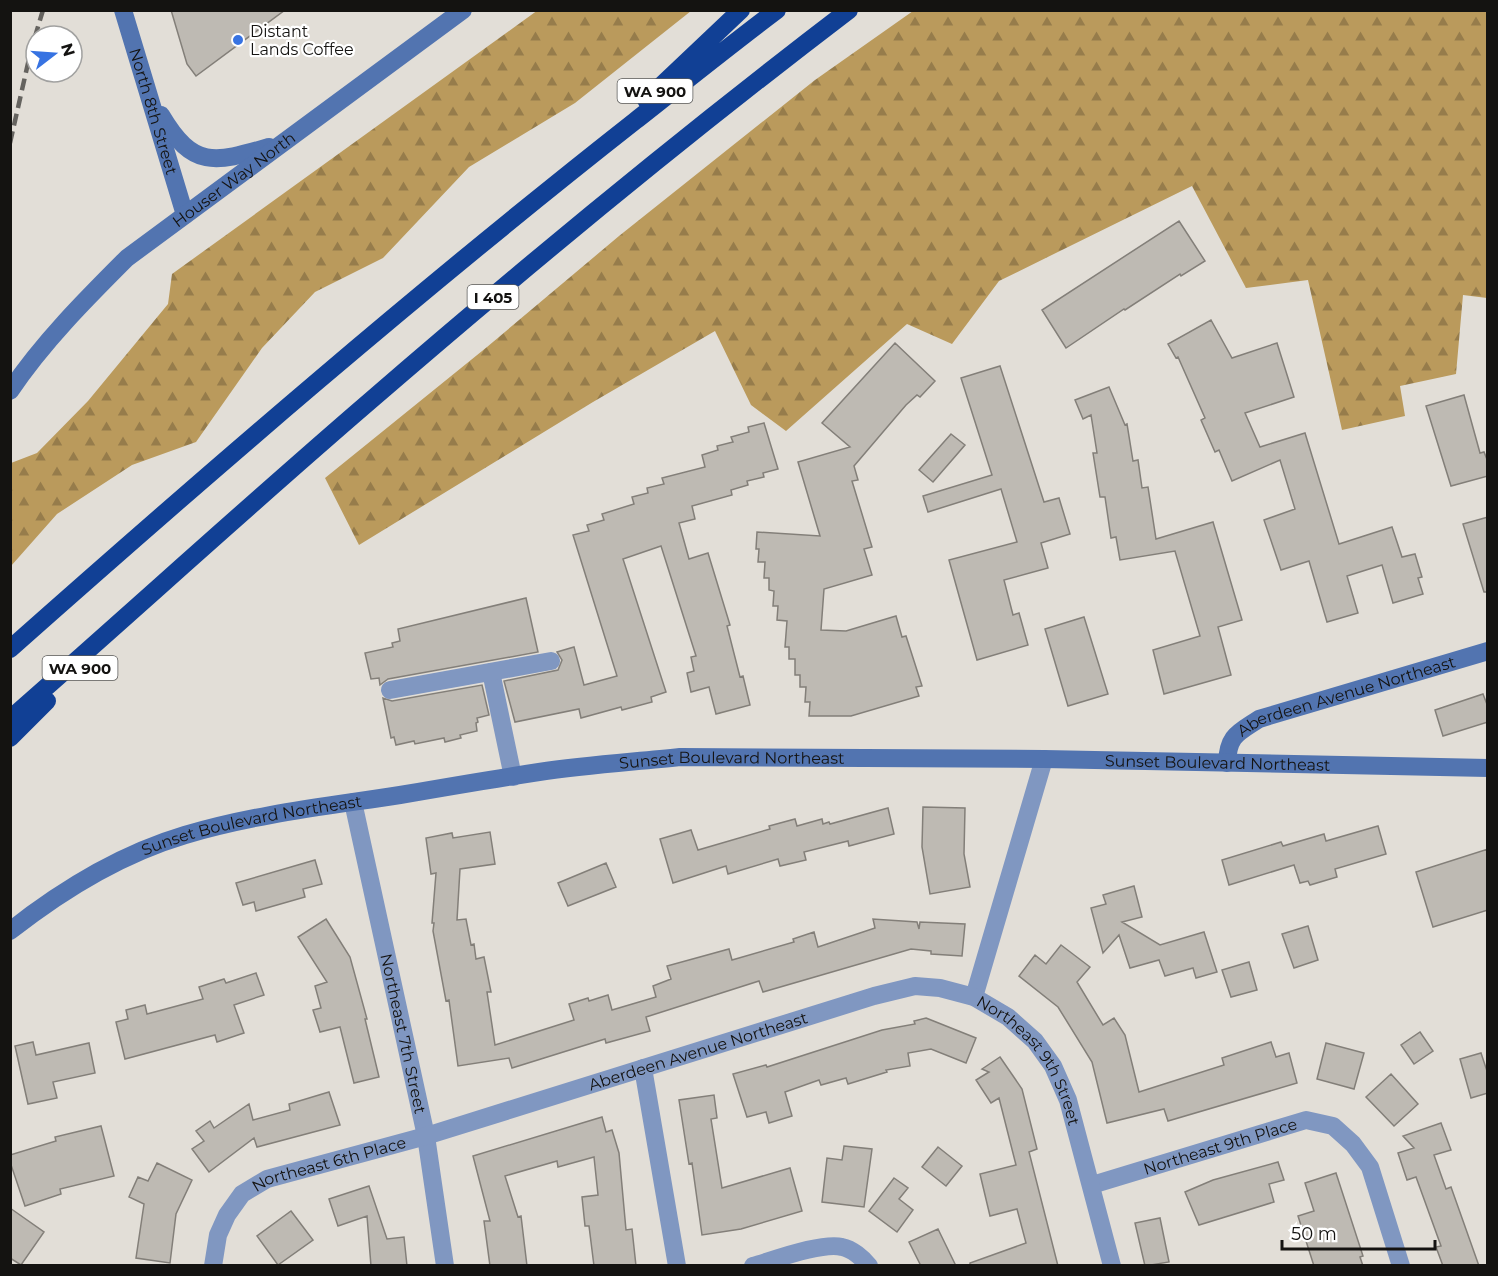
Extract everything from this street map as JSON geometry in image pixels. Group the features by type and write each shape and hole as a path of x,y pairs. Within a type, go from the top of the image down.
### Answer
{"highway":[{"name":"WA 900","path":"570,172 741,10"},
{"name":"I 405","path":"10,649 155,520 427,288 570,172 777,10"},
{"name":"I 405","path":"10,719 370,401 595,211 849,10"},
{"name":"WA 900","path":"10,738 149,597"}],"main road":[{"name":"North 8th Street","path":"123,10 185,215"},
{"name":"Houser Way North","path":"10,391 25,369 81,304 127,258 463,10"},
{"path":"147,92 169,129 184,147 202,157 216,159 233,157 282,143"},
{"name":"Aberdeen Avenue Northeast","path":"1227,763 1228,748 1236,734 1259,719 1488,651"},
{"name":"Sunset Boulevard Northeast","path":"10,931 74,886 123,859 184,835 237,822 353,802 513,777 680,757 1044,759 1488,768"}],"street":[{"path":"390,690 551,661"},
{"path":"491,672 513,777"},
{"name":"Northeast 9th Street","path":"1044,759 974,997 1008,1017 1035,1041 1053,1066 1068,1100 1112,1266"},
{"name":"Northeast 7th Street","path":"353,802 426,1136 445,1266"},
{"name":"Aberdeen Avenue Northeast","path":"426,1136 874,996 915,986 940,988 974,997"},
{"path":"643,1068 677,1266"},
{"name":"Northeast 9th Place","path":"1092,1185 1306,1120 1333,1126 1353,1144 1370,1167 1401,1266"},
{"name":"Northeast 6th Place","path":"213,1266 218,1235 227,1215 242,1194 267,1179 426,1136"},
{"path":"753,1266 816,1248 841,1247 862,1258 869,1266"}],"green space":[{"path":"538,10 691,11 575,103 469,167 383,258 315,292 262,348 196,442 132,465 57,514 11,566 11,463 37,453 88,401 168,304 172,274"},
{"path":"913,11 1487,11 1487,298 1463,295 1456,374 1400,386 1405,416 1342,430 1308,280 1246,288 1192,186 999,281 952,344 907,324 786,431 751,405 715,331 593,402 359,545 325,478 487,347 619,236 815,80"}],"building":[{"path":"171,10 285,10 196,76 187,64"},
{"path":"1179,221 1205,261 1124,309 1066,348 1042,310"},
{"path":"1211,320 1232,358 1277,343 1294,397 1245,413 1260,447 1305,433 1339,544 1392,527 1402,557 1415,554 1422,577 1418,578 1423,594 1393,603 1382,565 1347,576 1358,613 1327,622 1309,561 1281,570 1264,520 1295,509 1280,460 1232,481 1219,450 1215,452 1201,420 1205,418 1178,357 1176,358 1168,344"},
{"path":"895,343 935,381 920,397 917,395 906,405 854,466 858,480 852,481 872,547 864,549 872,575 824,589 821,630 846,631 896,616 902,637 906,636 922,686 916,687 919,696 851,716 809,716 810,702 805,702 806,687 800,687 800,675 795,675 795,659 789,659 789,647 785,647 787,621 777,620 778,606 773,606 774,591 769,590 769,578 764,578 765,562 758,562 757,532 820,536 798,462 850,447 822,423"},
{"path":"1000,366 1044,502 1059,498 1070,534 1041,543 1048,568 1004,580 1013,615 1019,613 1028,645 977,660 949,560 1017,542 1001,489 928,512 923,496 992,475 961,378"},
{"path":"1109,387 1125,425 1127,424 1133,461 1138,460 1142,488 1148,487 1156,539 1213,522 1242,620 1218,627 1231,675 1164,694 1153,650 1200,636 1175,551 1120,560 1116,537 1111,538 1105,497 1100,497 1093,453 1097,453 1091,415 1083,419 1075,400"},
{"path":"1464,395 1480,453 1484,452 1488,462 1488,476 1451,486 1426,406"},
{"path":"764,423 778,469 763,473 764,477 747,481 748,485 731,490 732,495 692,506 695,519 679,523 689,559 708,553 730,625 727,626 740,677 743,676 750,705 716,714 709,687 691,692 687,673 694,671 691,657 696,656 661,546 623,559 666,692 651,697 652,702 622,710 621,707 581,718 579,709 515,722 504,681 558,670 562,660 557,652 574,647 584,685 617,676 573,535 589,531 587,525 604,520 602,514 634,504 632,497 648,493 647,488 664,484 662,478 705,467 702,455 718,450 717,446 733,442 731,437 749,432 748,427"},
{"path":"951,434 965,445 933,482 919,470"},
{"path":"1488,517 1488,592 1484,592 1463,524"},
{"path":"526,598 538,652 388,679 380,685 379,678 371,679 365,653 393,647 392,643 400,641 398,629"},
{"path":"1084,617 1108,694 1068,706 1045,629"},
{"path":"482,685 489,715 477,718 477,731 445,742 444,738 396,745 394,737 391,738 383,698 392,701"},
{"path":"1483,694 1488,707 1488,722 1443,736 1435,710"},
{"path":"923,807 965,808 964,854 970,887 930,894 922,847"},
{"path":"888,808 894,834 849,846 848,841 804,852 806,860 780,866 778,859 728,874 726,866 673,883 660,839 691,830 698,850 770,829 769,826 795,819 797,826 822,819 823,824 829,822 830,824"},
{"path":"1378,826 1386,854 1335,869 1337,877 1310,885 1308,881 1300,883 1294,865 1229,885 1222,860 1281,842 1283,846 1324,834 1326,841"},
{"path":"490,832 495,864 460,869 457,920 466,919 476,959 484,957 491,992 487,992 495,1045 574,1020 569,1004 588,998 589,1001 608,995 612,1010 656,997 653,986 671,979 667,966 729,949 732,960 794,942 793,939 814,932 818,947 875,928 873,919 917,922 919,929 920,922 965,924 962,956 931,954 931,951 911,949 763,992 759,981 646,1017 650,1031 606,1043 605,1039 512,1068 509,1058 458,1066 449,1000 446,1001 433,931 436,873 431,874 426,838 452,833 453,838"},
{"path":"1488,849 1488,910 1433,927 1416,872"},
{"path":"315,860 322,884 303,889 305,897 256,911 254,902 243,905 236,883"},
{"path":"606,863 616,887 568,906 558,883"},
{"path":"1134,886 1142,917 1122,922 1160,945 1204,932 1217,972 1196,978 1193,968 1165,976 1159,960 1130,968 1119,935 1103,953 1091,908 1106,904 1103,895"},
{"path":"326,919 350,957 367,1019 365,1019 379,1077 354,1083 340,1027 320,1032 313,1010 321,1008 315,986 327,982 298,937"},
{"path":"1308,926 1318,960 1294,968 1282,934"},
{"path":"1061,945 1090,967 1077,982 1103,1025 1114,1018 1125,1035 1139,1092 1224,1065 1222,1058 1271,1042 1276,1057 1289,1053 1297,1083 1168,1121 1164,1109 1107,1123 1092,1062 1058,1007 1019,976 1035,955 1046,964"},
{"path":"1249,962 1257,990 1231,997 1222,970"},
{"path":"256,973 264,995 234,1005 244,1033 217,1042 215,1035 125,1059 116,1022 128,1019 126,1010 145,1005 147,1014 203,999 199,987 224,979 226,983"},
{"path":"926,1018 976,1038 966,1063 931,1049 908,1053 910,1066 886,1070 887,1072 848,1084 846,1078 821,1085 819,1080 785,1092 792,1116 769,1123 766,1112 747,1117 733,1074 766,1065 767,1067 882,1030 915,1024 914,1021"},
{"path":"1420,1032 1433,1051 1414,1064 1401,1045"},
{"path":"33,1042 36,1055 89,1043 95,1073 53,1082 57,1098 28,1104 15,1046"},
{"path":"1326,1043 1364,1053 1354,1089 1317,1079"},
{"path":"1481,1053 1488,1074 1488,1093 1471,1098 1460,1059"},
{"path":"1000,1057 1022,1089 1037,1149 1029,1152 1058,1266 970,1266 970,1263 1026,1243 1017,1209 990,1216 980,1174 1016,1165 999,1098 991,1103 976,1080 989,1072 982,1069"},
{"path":"1391,1074 1418,1104 1394,1126 1366,1097"},
{"path":"329,1092 340,1125 257,1147 254,1138 209,1172 192,1149 204,1141 196,1131 210,1121 214,1128 249,1104 253,1120 290,1110 289,1104"},
{"path":"714,1095 717,1118 711,1119 722,1188 790,1168 802,1211 741,1229 702,1235 692,1163 689,1164 679,1100"},
{"path":"602,1117 606,1132 612,1130 619,1153 626,1230 632,1229 636,1266 594,1266 589,1226 585,1226 582,1197 598,1195 594,1157 558,1167 557,1161 505,1176 518,1217 521,1216 527,1266 490,1266 484,1221 490,1221 473,1156"},
{"path":"1441,1123 1451,1150 1434,1155 1446,1189 1451,1187 1479,1266 1443,1266 1436,1247 1441,1246 1416,1177 1407,1180 1398,1153 1414,1148 1403,1136"},
{"path":"101,1126 114,1176 60,1189 61,1194 25,1206 10,1162 10,1155 56,1141 55,1137"},
{"path":"844,1146 872,1149 864,1207 822,1202 827,1158 842,1160"},
{"path":"938,1147 962,1166 946,1186 922,1167"},
{"path":"1278,1162 1284,1180 1269,1184 1274,1202 1199,1225 1185,1192 1213,1180"},
{"path":"157,1163 192,1180 176,1214 170,1263 136,1258 144,1204 129,1197 138,1177 148,1181"},
{"path":"1336,1173 1363,1256 1360,1257 1363,1266 1314,1266 1298,1216 1314,1211 1305,1183"},
{"path":"894,1178 908,1188 899,1199 913,1210 897,1232 869,1211"},
{"path":"369,1186 387,1239 404,1237 407,1266 371,1266 367,1216 338,1226 329,1199"},
{"path":"10,1208 44,1232 21,1265 10,1258"},
{"path":"291,1211 313,1240 278,1265 257,1236"},
{"path":"1160,1218 1169,1262 1145,1266 1135,1223"},
{"path":"938,1229 956,1266 921,1266 909,1242"}],"railway":[{"path":"10,143 31,50 43,10"}],"place":[{"name":"Distant Lands Coffee","path":"238,40"}]}
